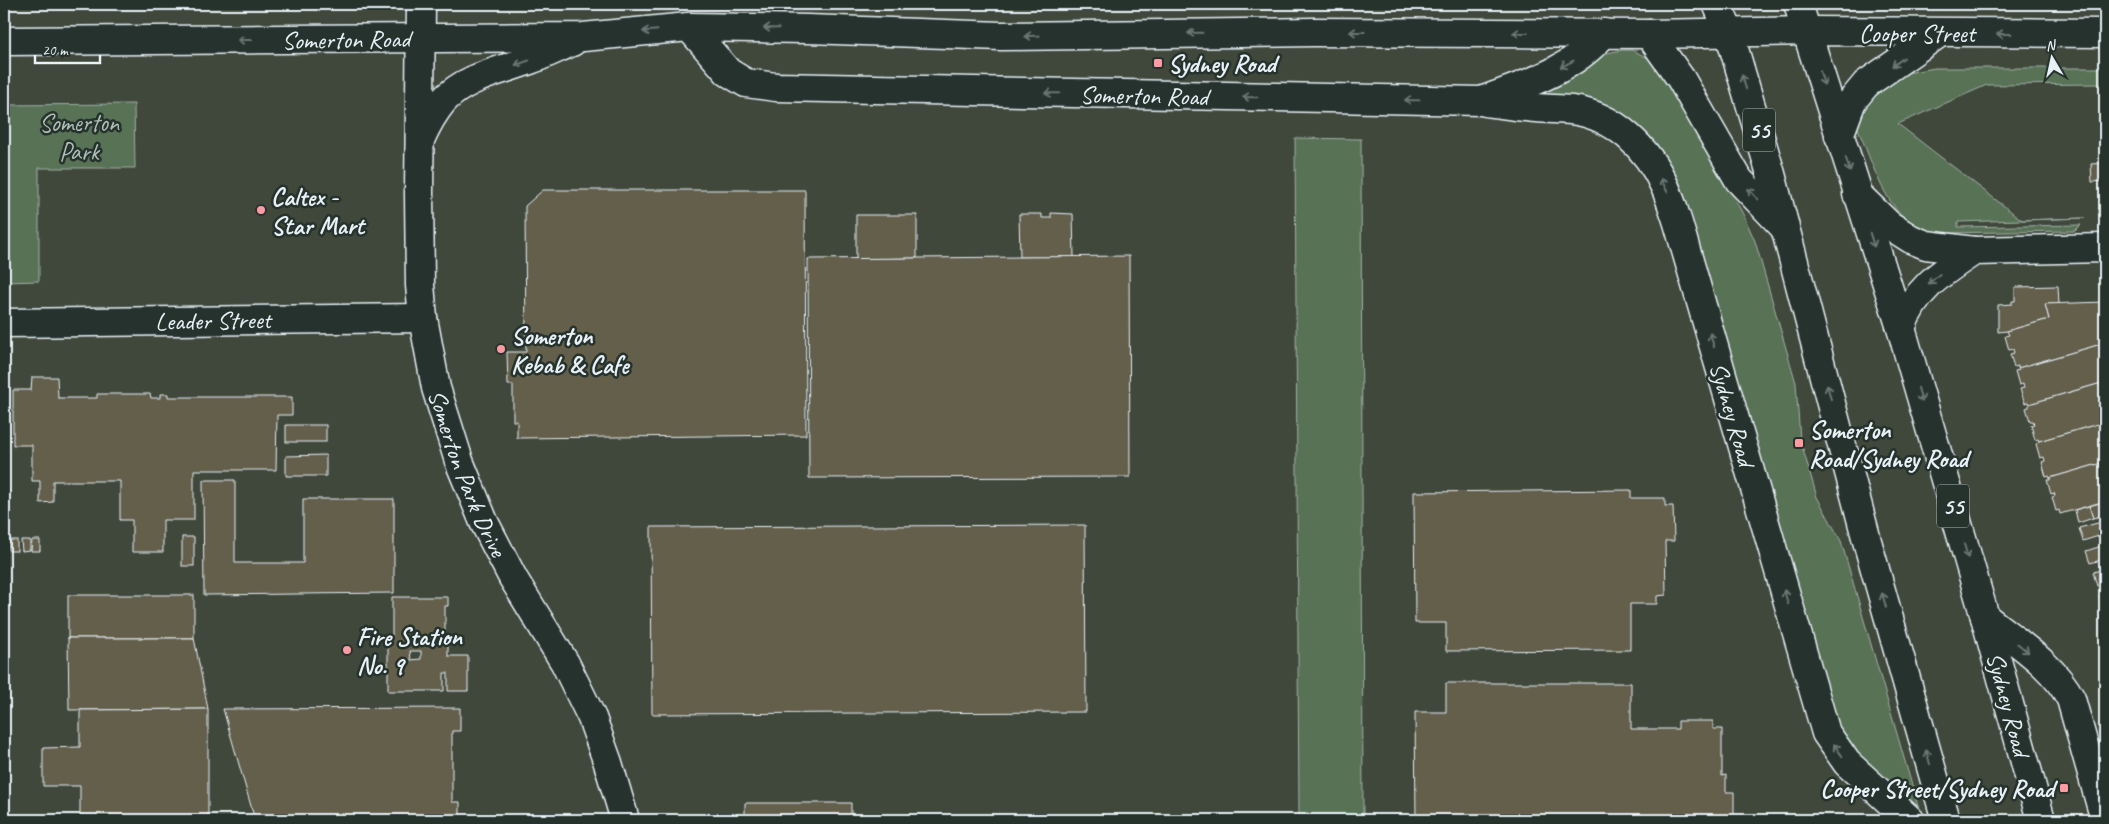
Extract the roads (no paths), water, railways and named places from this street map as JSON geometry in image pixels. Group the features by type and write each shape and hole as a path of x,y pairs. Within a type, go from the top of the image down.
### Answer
{"main road":[{"name":"Somerton Park Drive","path":"421,4 419,236 423,318 436,388 462,470 484,522 504,562 565,663 592,718 625,820"},
{"name":"55","path":"1717,4 1729,32 1787,230 1867,541 1946,820"},
{"name":"55","path":"1798,4 1808,32"},
{"name":"Somerton Road","path":"4,40 583,37 689,27 1001,36 1314,32 1649,34 1729,32"},
{"name":"Somerton Road","path":"689,27 728,72 746,83 776,87 1481,101 1527,84 1578,59 1604,33"},
{"name":"Cooper Street","path":"1729,32 2105,34"},
{"name":"Sydney Road","path":"1808,32 1857,194 1901,328 1985,617 2041,820"},
{"path":"1649,34 1681,79 1739,180 1787,230"},
{"path":"1840,136 1852,101 1866,84 1938,34"},
{"path":"420,140 431,116 444,100 459,88 483,76 532,60 583,37"},
{"name":"Sydney Road","path":"1481,101 1534,108 1572,110 1598,117 1616,127 1635,142 1653,164 1665,187 1678,223 1826,733 1847,763 1910,820"},
{"path":"1857,194 1890,225 1911,239 1946,248 1974,251 2105,248"},
{"path":"1901,328 1911,306 1933,278 1974,251"},
{"name":"Leader Street","path":"4,323 423,318"},
{"name":"Sydney Road","path":"1985,617 2048,668 2065,687 2071,699 2105,820"}],"place":[{"name":"Sydney Road","path":"1158,63"},
{"name":"Caltex - Star Mart","path":"261,210"},
{"name":"Somerton Kebab & Cafe","path":"501,349"},
{"name":"Somerton Road/Sydney Road","path":"1799,443"},
{"name":"Fire Station No. 9","path":"347,650"},
{"name":"Cooper Street/Sydney Road","path":"2064,788"}],"park label":[{"name":"Somerton Park","path":"79,136"}]}
